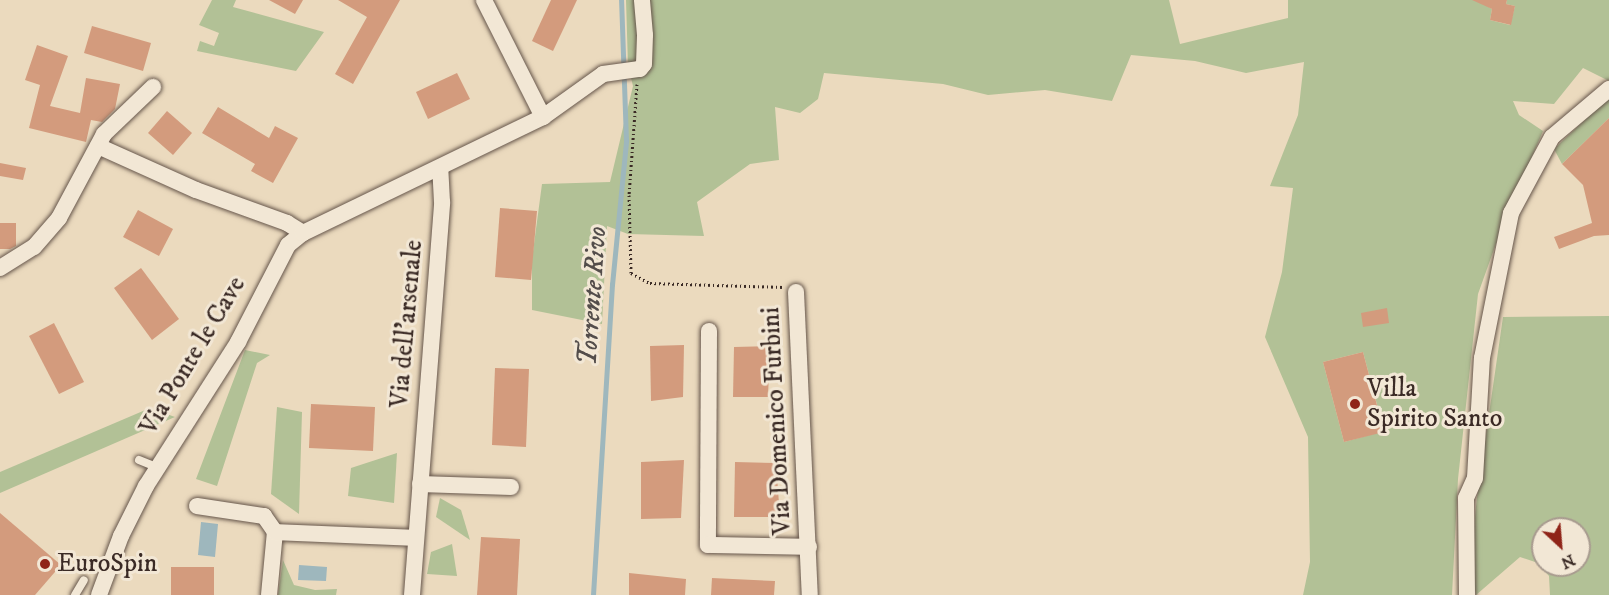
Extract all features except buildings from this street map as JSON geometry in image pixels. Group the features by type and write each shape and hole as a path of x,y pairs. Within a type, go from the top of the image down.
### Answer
{"street":[{"path":"484,0 543,117"},
{"path":"636,71 644,64 645,35 642,0"},
{"name":"Via Ponte le Cave","path":"99,594 121,536 156,467 242,334 278,258 303,233 543,117 608,73 636,71"},
{"path":"0,268 34,248 59,218 104,134 153,87"},
{"path":"1467,595 1466,498 1475,478 1482,358 1511,213 1551,137 1609,89"},
{"path":"98,146 196,190 287,223 303,233"},
{"name":"Via dell'arsenale","path":"412,595 442,202 440,168"},
{"name":"Via Domenico Furbini","path":"796,292 810,595"},
{"name":"Via Domenico Furbini","path":"709,331 708,545 809,547"},
{"path":"420,484 511,487"},
{"path":"197,506 264,516 275,532 269,595"},
{"path":"275,532 416,538"}],"lane":[{"path":"139,460 156,467"},
{"path":"75,595 84,580"}],"path":[{"path":"636,71 629,195 631,273 650,283 786,287 796,292"}],"green space":[{"path":"212,0 236,0 233,7 324,32 296,71 197,51 200,41 214,46 219,33 199,25"},
{"path":"626,0 1169,0 1180,44 1288,18 1288,0 1477,0 1492,9 1490,20 1510,25 1515,6 1506,4 1507,0 1609,0 1609,81 1583,68 1554,104 1513,101 1519,115 1543,131 1502,227 1478,294 1458,479 1452,595 1303,595 1310,562 1308,437 1265,337 1282,272 1293,188 1270,186 1298,115 1304,62 1246,73 1195,61 1131,55 1112,101 1045,90 988,95 943,84 824,73 818,99 800,113 775,107 779,160 750,164 697,202 704,236 628,234 607,226 602,324 532,310 532,259 542,184 610,182 633,86 628,66","holes":["1363,352 1384,431 1344,442 1323,362"]},
{"path":"1609,97 1609,118 1562,164 1554,149"},
{"path":"1609,316 1609,595 1550,595 1549,577 1591,577 1591,517 1531,517 1531,561 1520,557 1476,595 1470,567 1477,497 1503,317"},
{"path":"245,350 270,355 257,363 217,486 196,479"},
{"path":"277,407 302,412 299,514 271,494"},
{"path":"150,408 175,417 0,493 0,472"},
{"path":"397,453 394,503 348,496 351,468"},
{"path":"440,498 461,510 470,540 436,517"},
{"path":"452,544 457,576 427,574 431,552"},
{"path":"283,560 294,585 315,590 337,589 336,595 278,595"}],"water":[{"path":"201,522 218,524 215,557 198,555"},
{"path":"299,565 327,567 326,581 298,580"}],"waterway":[{"name":"Torrente Rivo","path":"593,595 612,285 626,141 621,0"}],"place":[{"name":"Villa Spirito Santo","path":"1355,404"},
{"name":"EuroSpin","path":"45,564"}]}
